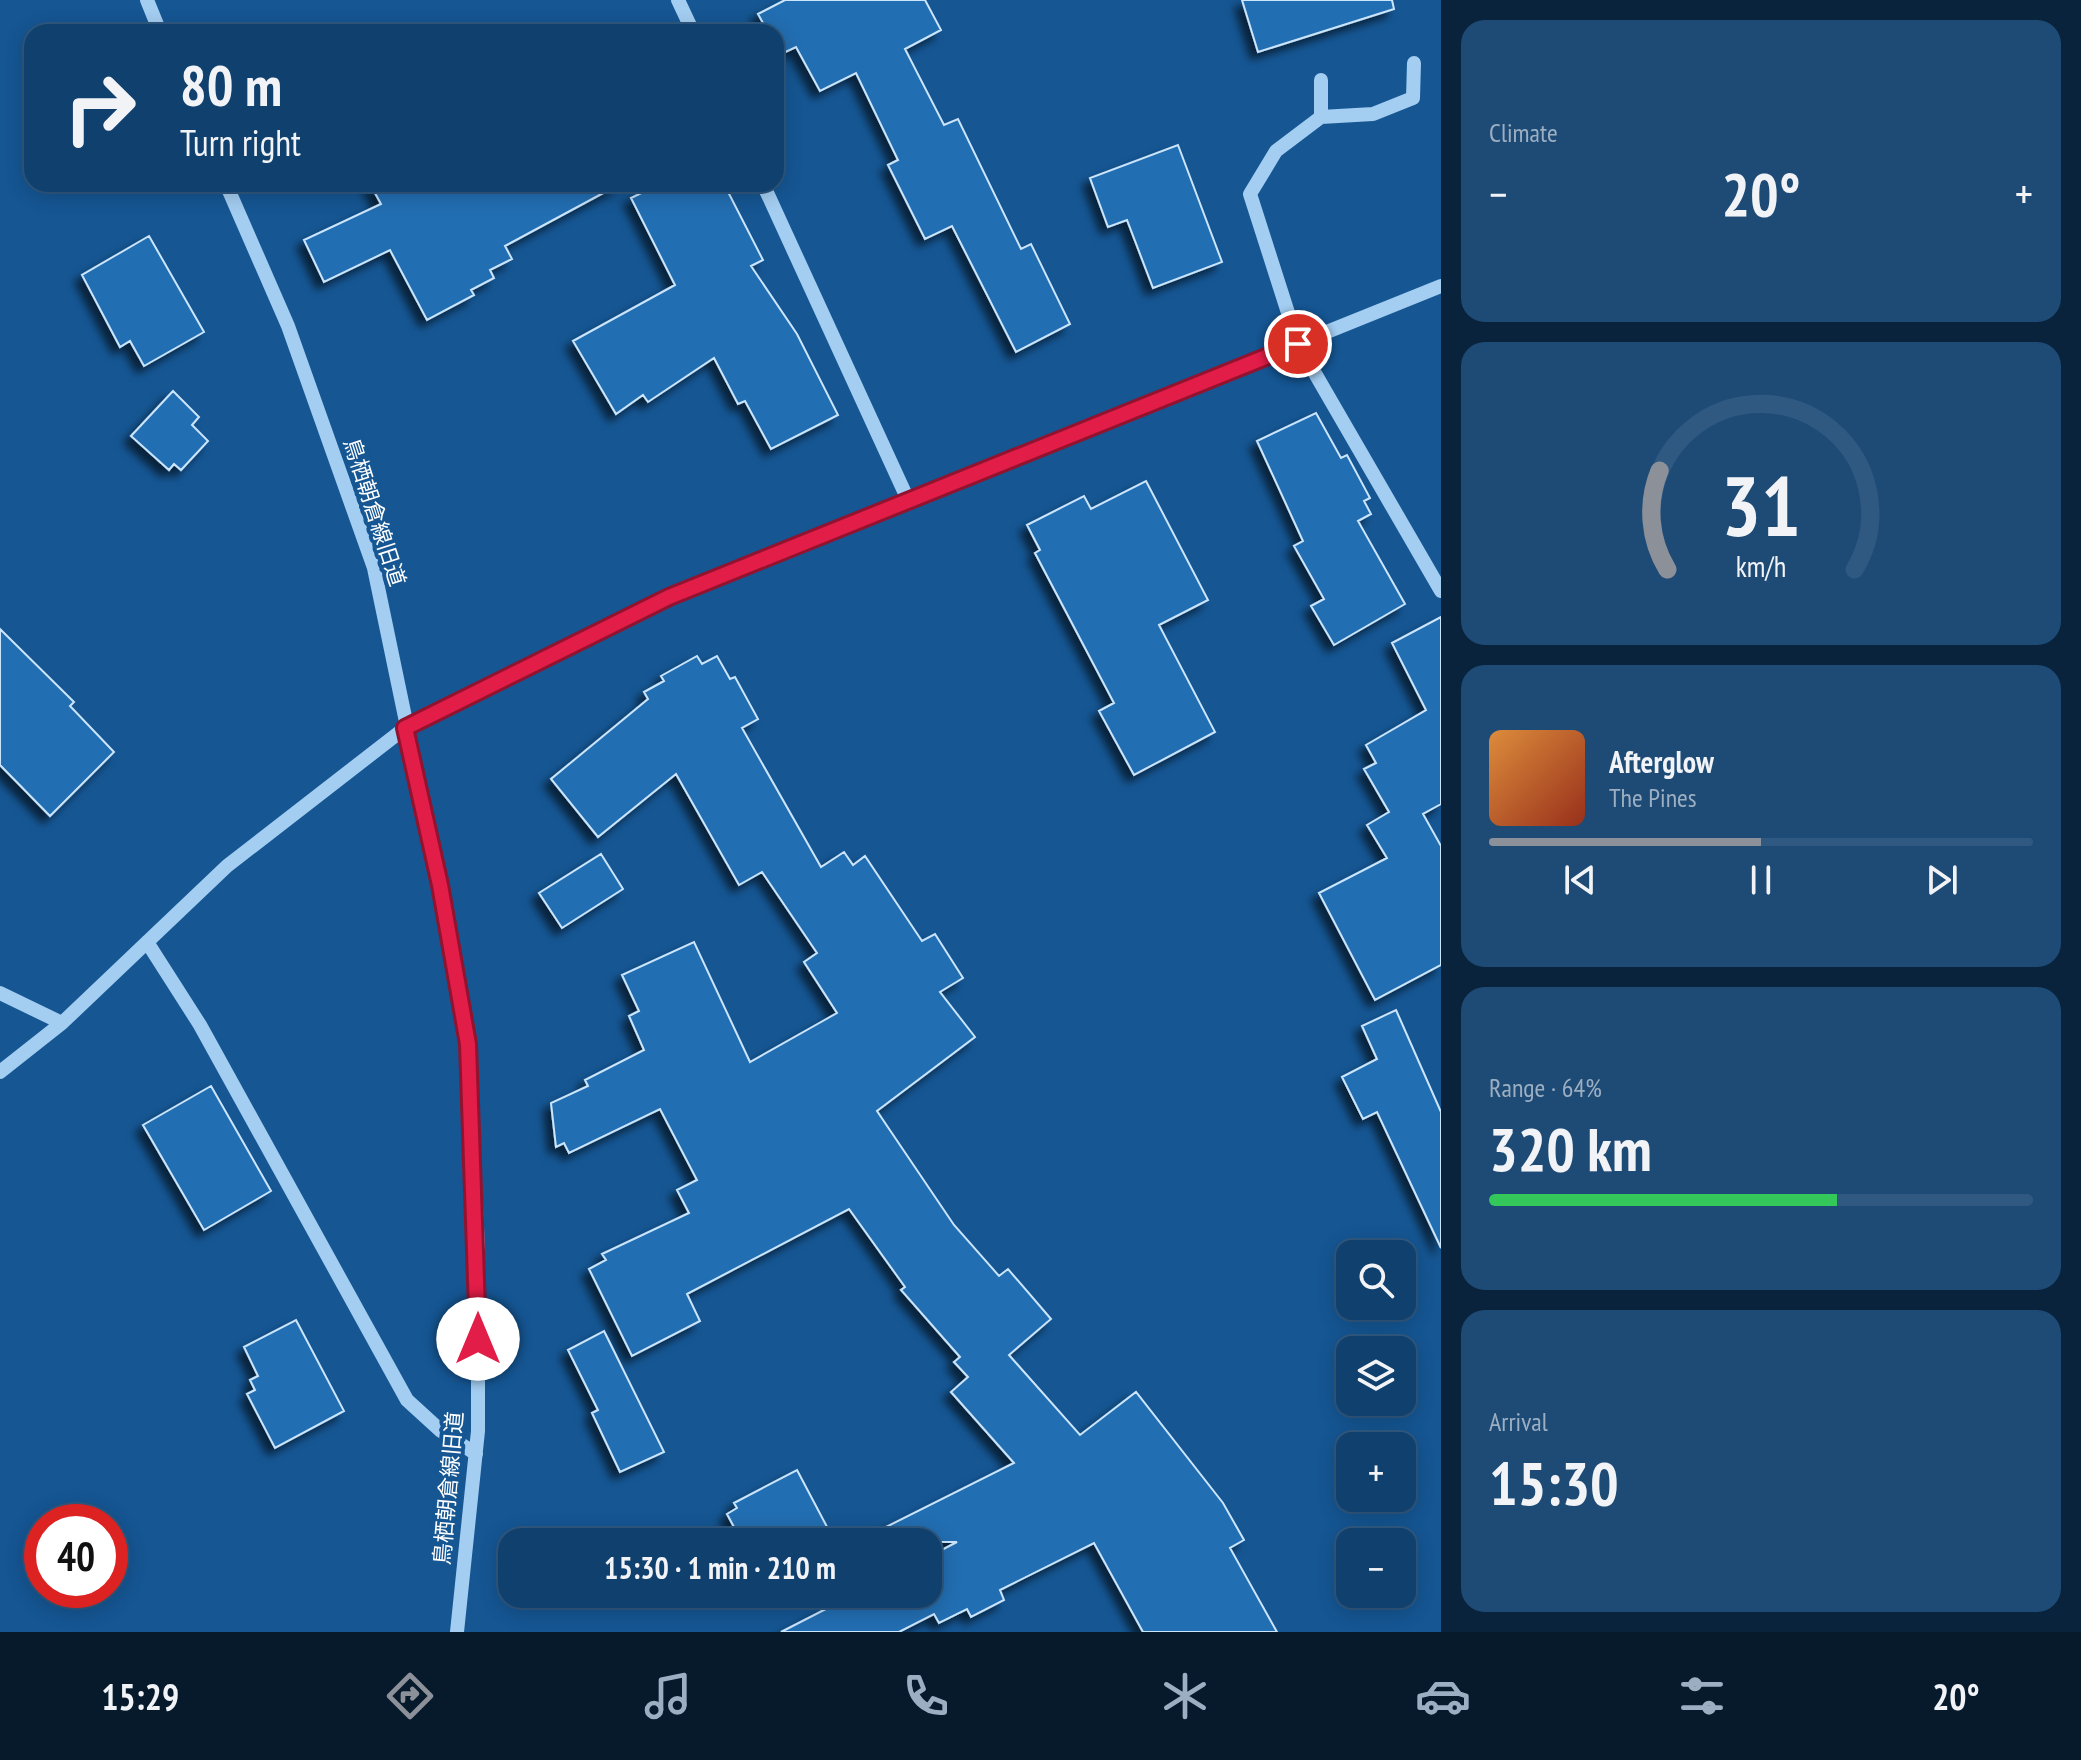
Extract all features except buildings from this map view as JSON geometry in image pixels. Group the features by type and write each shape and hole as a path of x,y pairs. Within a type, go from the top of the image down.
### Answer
{"street":[{"path":"147,0 157,24"},
{"path":"678,0 689,24"},
{"path":"1414,63 1413,98 1373,114 1321,117 1276,151 1250,194 1298,344 1441,591"},
{"path":"1321,80 1321,117"},
{"name":"鳥栖朝倉線旧道","path":"229,192 288,326 374,568 440,885 468,1044 478,1247 476,1454 457,1632"},
{"path":"767,192 909,502"},
{"path":"0,1072 62,1023 227,866 405,728 669,597 1441,286"},
{"path":"147,942 200,1025 407,1400 441,1431 476,1454"},
{"path":"0,993 62,1023"}],"route":[{"path":"478,1339 478,1247 468,1044 440,885 405,728 669,597 1298,344"}]}
